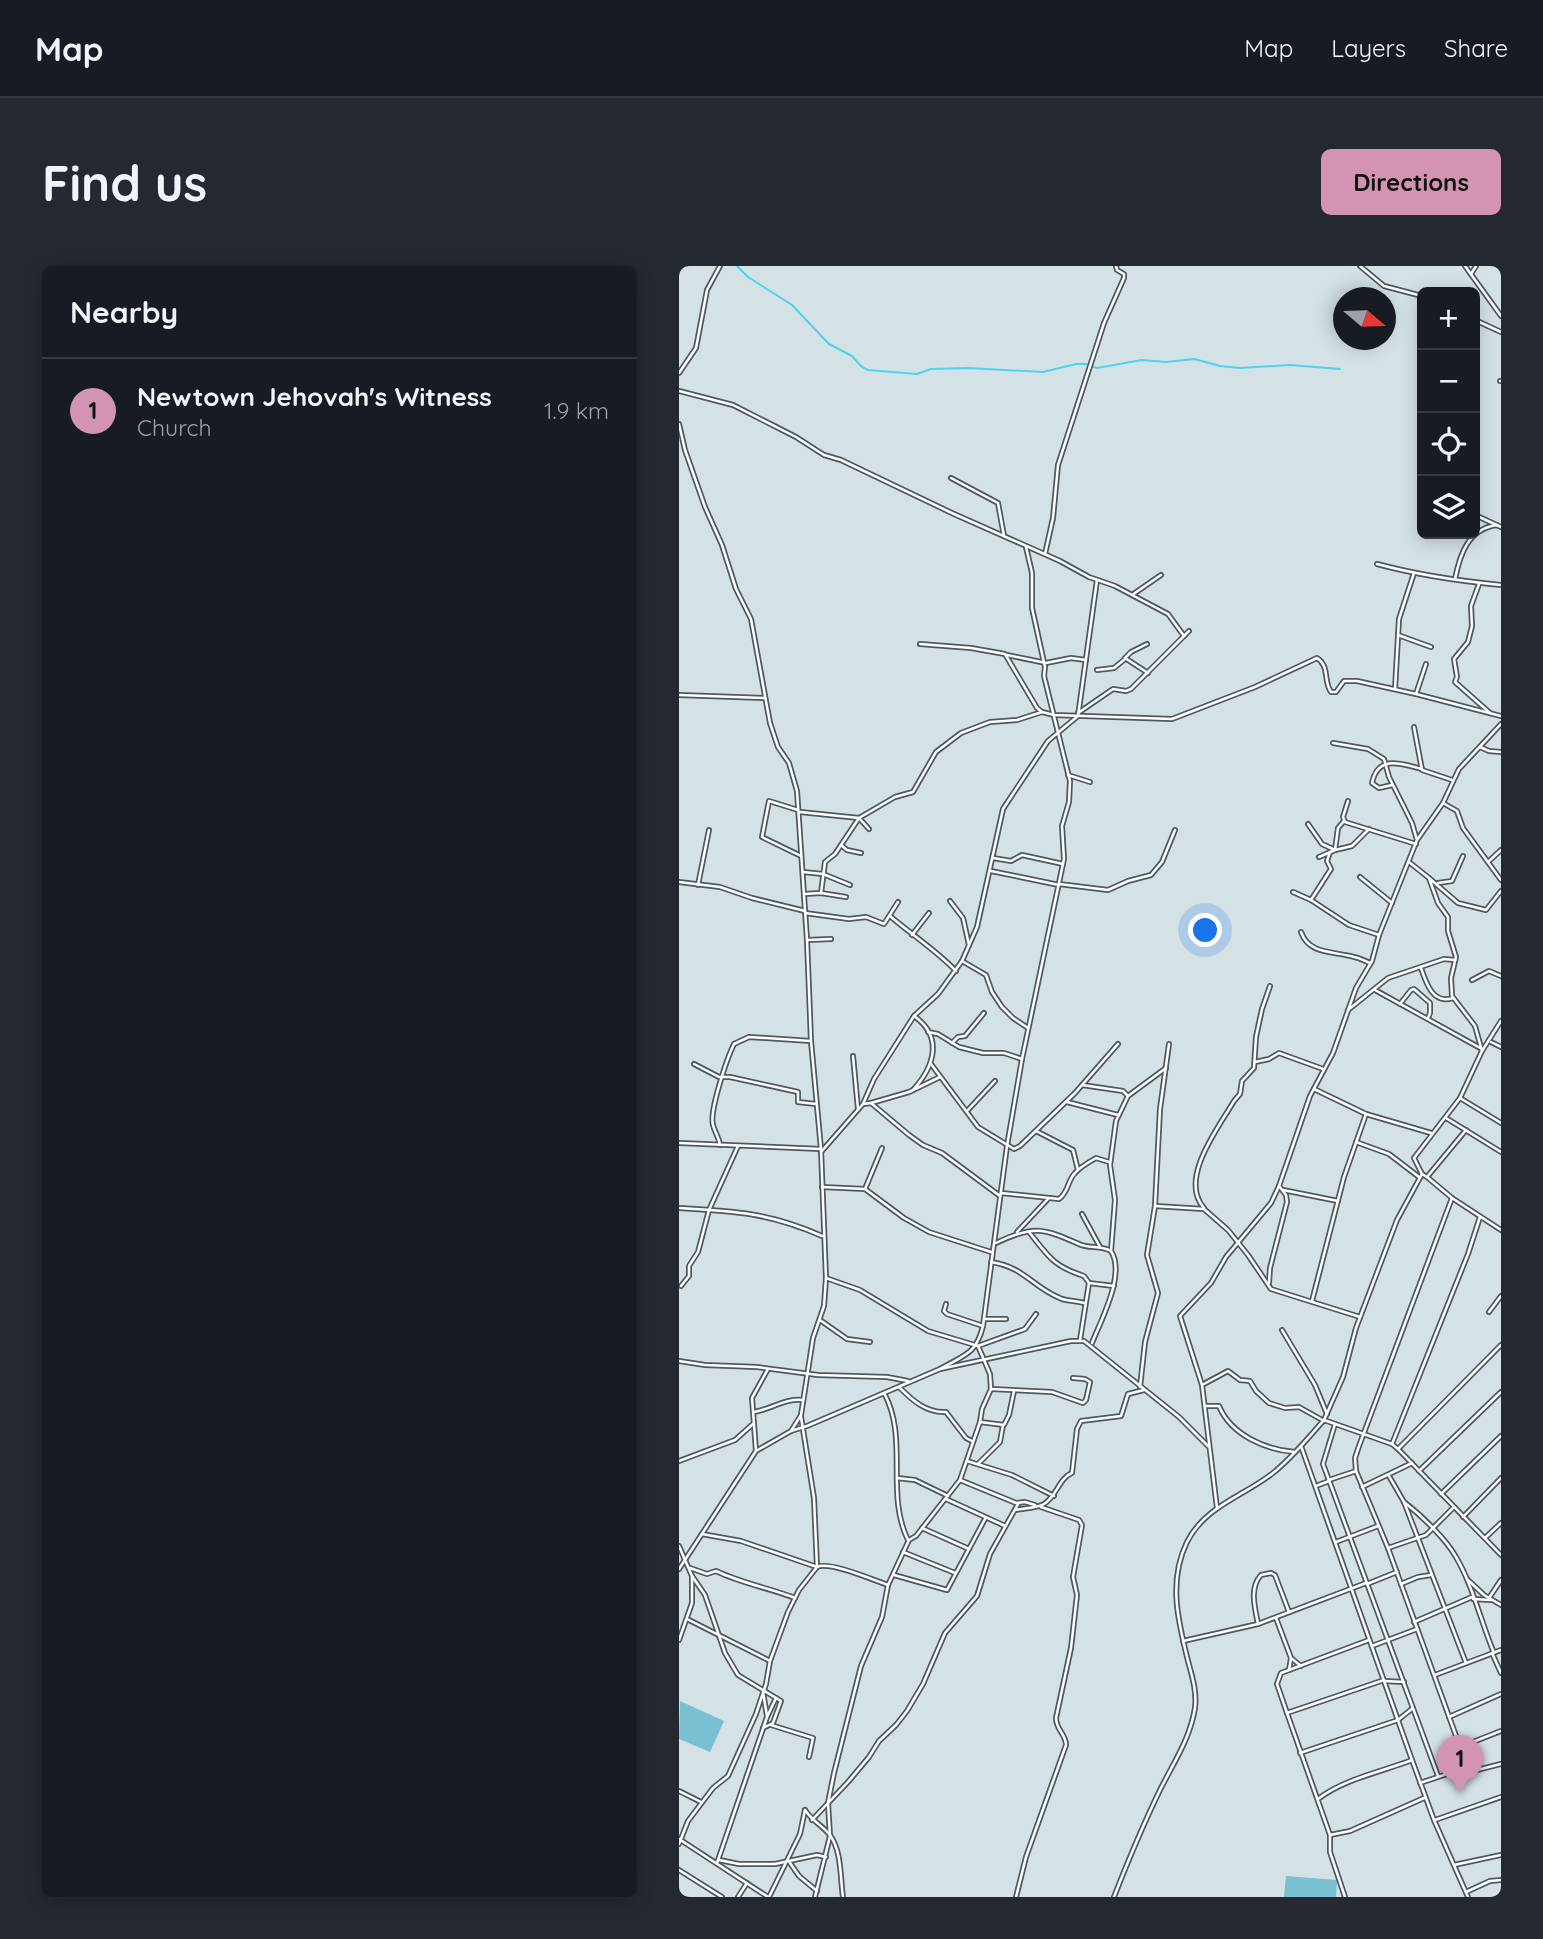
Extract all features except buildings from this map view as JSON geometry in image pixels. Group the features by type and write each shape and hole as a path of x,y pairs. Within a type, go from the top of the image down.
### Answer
{"street":[{"path":"679,373 696,348 707,290 720,266"},
{"path":"1045,554 1053,519 1058,465 1104,323 1124,278 1124,274 1115,266"},
{"path":"1360,266 1384,286 1417,295"},
{"path":"1465,266 1501,316"},
{"path":"1471,274 1476,266"},
{"path":"1480,322 1501,332"},
{"path":"679,391 733,405 796,437 824,456 841,460 1132,595 1168,614 1184,636"},
{"path":"679,424 705,507 722,545 736,589 751,619 764,698 778,747 789,763 795,779 803,872 811,1041 821,1151 826,1278 824,1307 813,1338 801,1415 814,1498 817,1567"},
{"path":"951,478 998,503 1004,536"},
{"path":"1480,517 1499,526"},
{"path":"1455,579 1463,549 1478,531 1499,526"},
{"path":"815,1897 830,1836 828,1803 861,1666 882,1617 888,1585 909,1540 916,1536 960,1480 991,1389 991,1379 978,1346 985,1319 1007,1146 1028,1028 1063,864 1062,826 1069,802 1068,775 1031,608 1032,573 1026,547"},
{"path":"1377,564 1414,573 1501,585"},
{"path":"1395,689 1399,615 1414,573"},
{"path":"1132,595 1161,575"},
{"path":"1078,714 1097,580"},
{"path":"1479,584 1471,606 1472,625 1469,638 1454,659 1457,677 1455,682 1490,713"},
{"path":"821,1151 863,1104 874,1079 914,1016 938,994 963,961 977,927 991,872 995,839 1006,803 1048,741 1078,714 1113,689 1129,690 1189,631"},
{"path":"1398,635 1431,647"},
{"path":"920,644 971,648 1044,662 1071,658 1086,660"},
{"path":"1097,670 1114,668 1131,652 1147,644"},
{"path":"1007,654 1042,712"},
{"path":"821,893 825,862 841,845 859,818 895,797 913,792 936,752 961,733 990,722 1017,720 1042,712 1054,715 1172,719 1255,687 1317,658 1325,669 1328,689 1331,692 1336,692 1346,680 1395,689 1501,716"},
{"path":"1125,659 1148,673"},
{"path":"1416,694 1426,664"},
{"path":"679,695 764,698"},
{"path":"1217,1507 1202,1385 1179,1319 1211,1283 1226,1257 1271,1203 1314,1088 1331,1057 1360,980 1370,963 1416,842 1443,803 1452,780 1501,724"},
{"path":"1414,727 1422,769"},
{"path":"1333,743 1371,750 1383,757 1392,785 1412,822 1416,842"},
{"path":"1479,747 1501,752"},
{"path":"1392,785 1379,788 1372,783 1375,774 1394,762 1452,780"},
{"path":"1068,775 1090,782"},
{"path":"801,856 762,836 769,801 798,811 859,818 869,830"},
{"path":"1335,850 1338,828 1344,821 1348,801"},
{"path":"1443,803 1457,811 1463,828 1501,880"},
{"path":"1344,821 1416,842"},
{"path":"1308,824 1322,844 1335,850"},
{"path":"1319,856 1352,846 1369,829"},
{"path":"698,885 709,830"},
{"path":"991,872 1059,885 1108,890 1151,875 1163,862 1175,830"},
{"path":"841,845 847,850 861,853"},
{"path":"1488,862 1501,850"},
{"path":"1311,900 1331,869 1327,861 1330,852"},
{"path":"992,858 1011,861 1022,855 1063,864"},
{"path":"1438,883 1452,881 1463,856"},
{"path":"1409,862 1438,883 1458,903 1486,910 1501,891"},
{"path":"803,872 823,874 850,885"},
{"path":"1360,877 1392,903"},
{"path":"1429,878 1438,903 1449,920 1448,931 1455,951 1451,978 1453,998 1475,1026 1482,1050"},
{"path":"679,882 720,887 805,912 849,919 866,918 882,925 898,902"},
{"path":"1293,892 1311,900 1349,925 1379,935"},
{"path":"804,894 821,893 846,897"},
{"path":"950,901 963,918 970,946"},
{"path":"912,935 929,913"},
{"path":"890,916 912,935 940,953 956,971"},
{"path":"1301,932 1304,940 1313,948 1370,963"},
{"path":"807,940 831,939"},
{"path":"1348,1010 1388,978 1444,959 1455,960"},
{"path":"963,961 986,975 992,992 1002,1007 1028,1028"},
{"path":"1421,968 1427,985 1438,998 1453,998"},
{"path":"1472,980 1489,971 1501,976"},
{"path":"1270,986 1256,1037 1252,1073 1242,1081 1240,1094 1199,1158 1199,1203 1222,1224 1248,1255 1271,1289 1360,1317"},
{"path":"1400,1004 1414,989 1430,1003 1428,1018"},
{"path":"1375,990 1482,1050"},
{"path":"952,1043 958,1037 964,1036 984,1013"},
{"path":"913,1090 931,1064 933,1049 928,1032 914,1016"},
{"path":"1421,1176 1414,1158 1461,1098 1482,1050 1501,1021"},
{"path":"928,1032 938,1034 959,1047 1022,1059"},
{"path":"720,1145 712,1121 722,1077 734,1044 745,1038 811,1041"},
{"path":"1490,1041 1501,1047"},
{"path":"931,1064 978,1127 1007,1146 1017,1148 1083,1085 1118,1044"},
{"path":"1142,1388 1145,1342 1158,1293 1147,1255 1155,1206 1160,1109 1169,1044"},
{"path":"1255,1062 1269,1059 1279,1053 1323,1069"},
{"path":"853,1056 858,1110"},
{"path":"694,1064 722,1077 795,1090 798,1102 816,1104"},
{"path":"1091,1345 1114,1286 1114,1257 1111,1251 1115,1200 1110,1162 1118,1115 1128,1096 1165,1068"},
{"path":"863,1104 913,1090 940,1077"},
{"path":"967,1111 995,1081"},
{"path":"1083,1085 1122,1091 1128,1096"},
{"path":"1314,1088 1366,1114 1433,1133"},
{"path":"1461,1098 1501,1123"},
{"path":"1066,1102 1118,1115"},
{"path":"870,1103 923,1145 942,1153 1001,1195 1062,1198 1078,1170 1095,1158 1110,1162"},
{"path":"1312,1301 1366,1114"},
{"path":"1446,1118 1501,1152"},
{"path":"1427,1177 1466,1130"},
{"path":"1036,1131 1073,1150 1078,1170"},
{"path":"1356,1142 1389,1154 1421,1176 1427,1177 1452,1198 1501,1230"},
{"path":"679,1143 821,1151"},
{"path":"681,1286 689,1276 689,1265 699,1248 709,1210 738,1146"},
{"path":"865,1189 882,1148"},
{"path":"1114,1897 1160,1791 1183,1750 1191,1727 1196,1692 1176,1604 1179,1564 1188,1541 1217,1507 1259,1483 1295,1452 1324,1420 1343,1377 1360,1317 1401,1210 1421,1176"},
{"path":"1271,1289 1270,1268 1287,1202 1279,1186"},
{"path":"823,1187 865,1189 904,1218 929,1232 993,1253"},
{"path":"1283,1190 1339,1201"},
{"path":"1452,1198 1355,1458 1356,1471 1388,1548 1450,1717 1464,1758 1462,1767"},
{"path":"1015,1234 1048,1199"},
{"path":"1155,1206 1204,1209"},
{"path":"679,1209 755,1214 824,1237"},
{"path":"1082,1214 1100,1247"},
{"path":"1392,1444 1480,1217"},
{"path":"1478,1226 1487,1222"},
{"path":"1029,1232 1054,1262 1067,1271 1084,1276 1089,1283 1114,1286"},
{"path":"994,1244 1015,1234 1051,1232 1079,1245 1111,1251"},
{"path":"992,1262 1015,1268 1060,1298 1084,1303"},
{"path":"826,1278 869,1295 928,1331 978,1346"},
{"path":"1080,1340 1089,1283"},
{"path":"1489,1312 1501,1296"},
{"path":"946,1304 944,1311 947,1314 983,1326"},
{"path":"679,1569 756,1451 791,1431 940,1369 978,1346 1025,1329 1037,1314"},
{"path":"985,1319 1006,1320"},
{"path":"819,1320 847,1339 870,1342"},
{"path":"1282,1331 1315,1385 1327,1414"},
{"path":"940,1369 1080,1340 1091,1345 1179,1417 1208,1446"},
{"path":"1398,1449 1501,1345"},
{"path":"679,1361 809,1374 895,1377 908,1381"},
{"path":"756,1451 753,1395 768,1368"},
{"path":"1202,1385 1230,1372 1240,1380 1250,1381 1256,1391 1269,1402 1285,1408 1299,1407 1324,1420 1392,1444 1501,1555"},
{"path":"991,1389 1052,1392 1083,1403 1086,1401 1090,1382 1073,1378"},
{"path":"898,1386 935,1413 946,1412 966,1438 972,1441"},
{"path":"1014,1511 1039,1506 1054,1496 1066,1476 1072,1473 1079,1423 1083,1420 1121,1416 1128,1394 1142,1388"},
{"path":"978,1464 1000,1441 1014,1391"},
{"path":"1419,1471 1501,1392"},
{"path":"884,1393 889,1402 897,1440 900,1519 909,1540"},
{"path":"754,1412 788,1400 803,1400"},
{"path":"1204,1406 1219,1406 1222,1415 1246,1437 1268,1448 1295,1452"},
{"path":"791,1431 801,1415"},
{"path":"980,1422 1003,1425"},
{"path":"679,1461 735,1440 753,1424"},
{"path":"1335,1424 1323,1464 1439,1777"},
{"path":"1441,1494 1501,1436"},
{"path":"1301,1446 1420,1783 1468,1897"},
{"path":"967,1461 1038,1486 1054,1496"},
{"path":"1363,1487 1412,1464"},
{"path":"1316,1486 1356,1471"},
{"path":"1389,1476 1404,1502 1466,1663"},
{"path":"897,1478 915,1480 985,1519 1005,1526"},
{"path":"1463,1517 1501,1478"},
{"path":"960,1480 1018,1504 1025,1502 1079,1520 1082,1525 1073,1577 1077,1595 1071,1648 1056,1718 1066,1745 1026,1857 1016,1897"},
{"path":"1404,1502 1452,1550 1467,1578 1501,1673"},
{"path":"812,1820 907,1711 923,1684 945,1633 977,1596 990,1555 1018,1504"},
{"path":"1388,1548 1426,1535 1454,1507"},
{"path":"893,1575 945,1591 985,1519"},
{"path":"1485,1538 1501,1522"},
{"path":"1336,1542 1379,1526"},
{"path":"922,1528 969,1549"},
{"path":"701,1533 741,1541 817,1567"},
{"path":"679,1640 693,1597 692,1577 680,1547"},
{"path":"903,1552 956,1574"},
{"path":"843,1897 839,1861 830,1836 805,1810 800,1834 788,1863 769,1897 718,1861 679,1841 688,1821 701,1803 713,1788 728,1776 746,1740 770,1661 795,1598 817,1567 823,1564 832,1566 888,1585"},
{"path":"689,1568 707,1574 716,1571 795,1598"},
{"path":"1183,1641 1258,1624 1397,1572"},
{"path":"1258,1624 1254,1595 1255,1583 1261,1575 1275,1575 1290,1612"},
{"path":"1401,1584 1424,1575 1432,1576"},
{"path":"692,1577 705,1595 725,1653 738,1675 781,1702 771,1725"},
{"path":"1467,1578 1490,1599 1501,1605"},
{"path":"1490,1599 1501,1580"},
{"path":"1414,1622 1473,1598 1490,1599"},
{"path":"1276,1618 1291,1657 1301,1666"},
{"path":"687,1619 770,1661"},
{"path":"1372,1646 1417,1629"},
{"path":"1345,1897 1332,1860 1330,1835 1277,1682 1281,1673 1369,1639"},
{"path":"1435,1675 1501,1650"},
{"path":"1289,1670 1291,1657"},
{"path":"1287,1713 1384,1681 1404,1682"},
{"path":"763,1691 767,1717"},
{"path":"1450,1717 1501,1694"},
{"path":"718,1861 763,1728 777,1698"},
{"path":"1300,1753 1398,1720 1413,1708"},
{"path":"763,1728 771,1725 813,1738 809,1757"},
{"path":"1460,1747 1501,1731"},
{"path":"1318,1799 1327,1791 1412,1760"},
{"path":"1420,1783 1462,1767 1477,1770 1501,1764"},
{"path":"1315,1790 1327,1791"},
{"path":"679,1791 701,1803"},
{"path":"1331,1841 1337,1835 1426,1797"},
{"path":"1434,1820 1501,1797"},
{"path":"1330,1835 1337,1835"},
{"path":"718,1861 739,1864 788,1863 817,1855 826,1857"},
{"path":"1454,1866 1501,1855"},
{"path":"788,1863 817,1891"},
{"path":"679,1870 722,1897"},
{"path":"1466,1892 1490,1881 1501,1880"},
{"path":"738,1897 747,1883"}],"shaded area":[{"path":"680,1701 724,1721 710,1752 679,1739"},
{"path":"1286,1876 1337,1880 1336,1897 1284,1897"}],"waterway":[{"path":"737,266 748,277 792,305 829,344 852,356 868,370 917,374 931,369 968,368 1043,372 1076,364 1097,368 1142,360 1166,362 1194,359 1240,368 1290,365 1340,369"}],"place":[{"name":"Newtown Jehovah's Witness","path":"1460,1793"}]}
